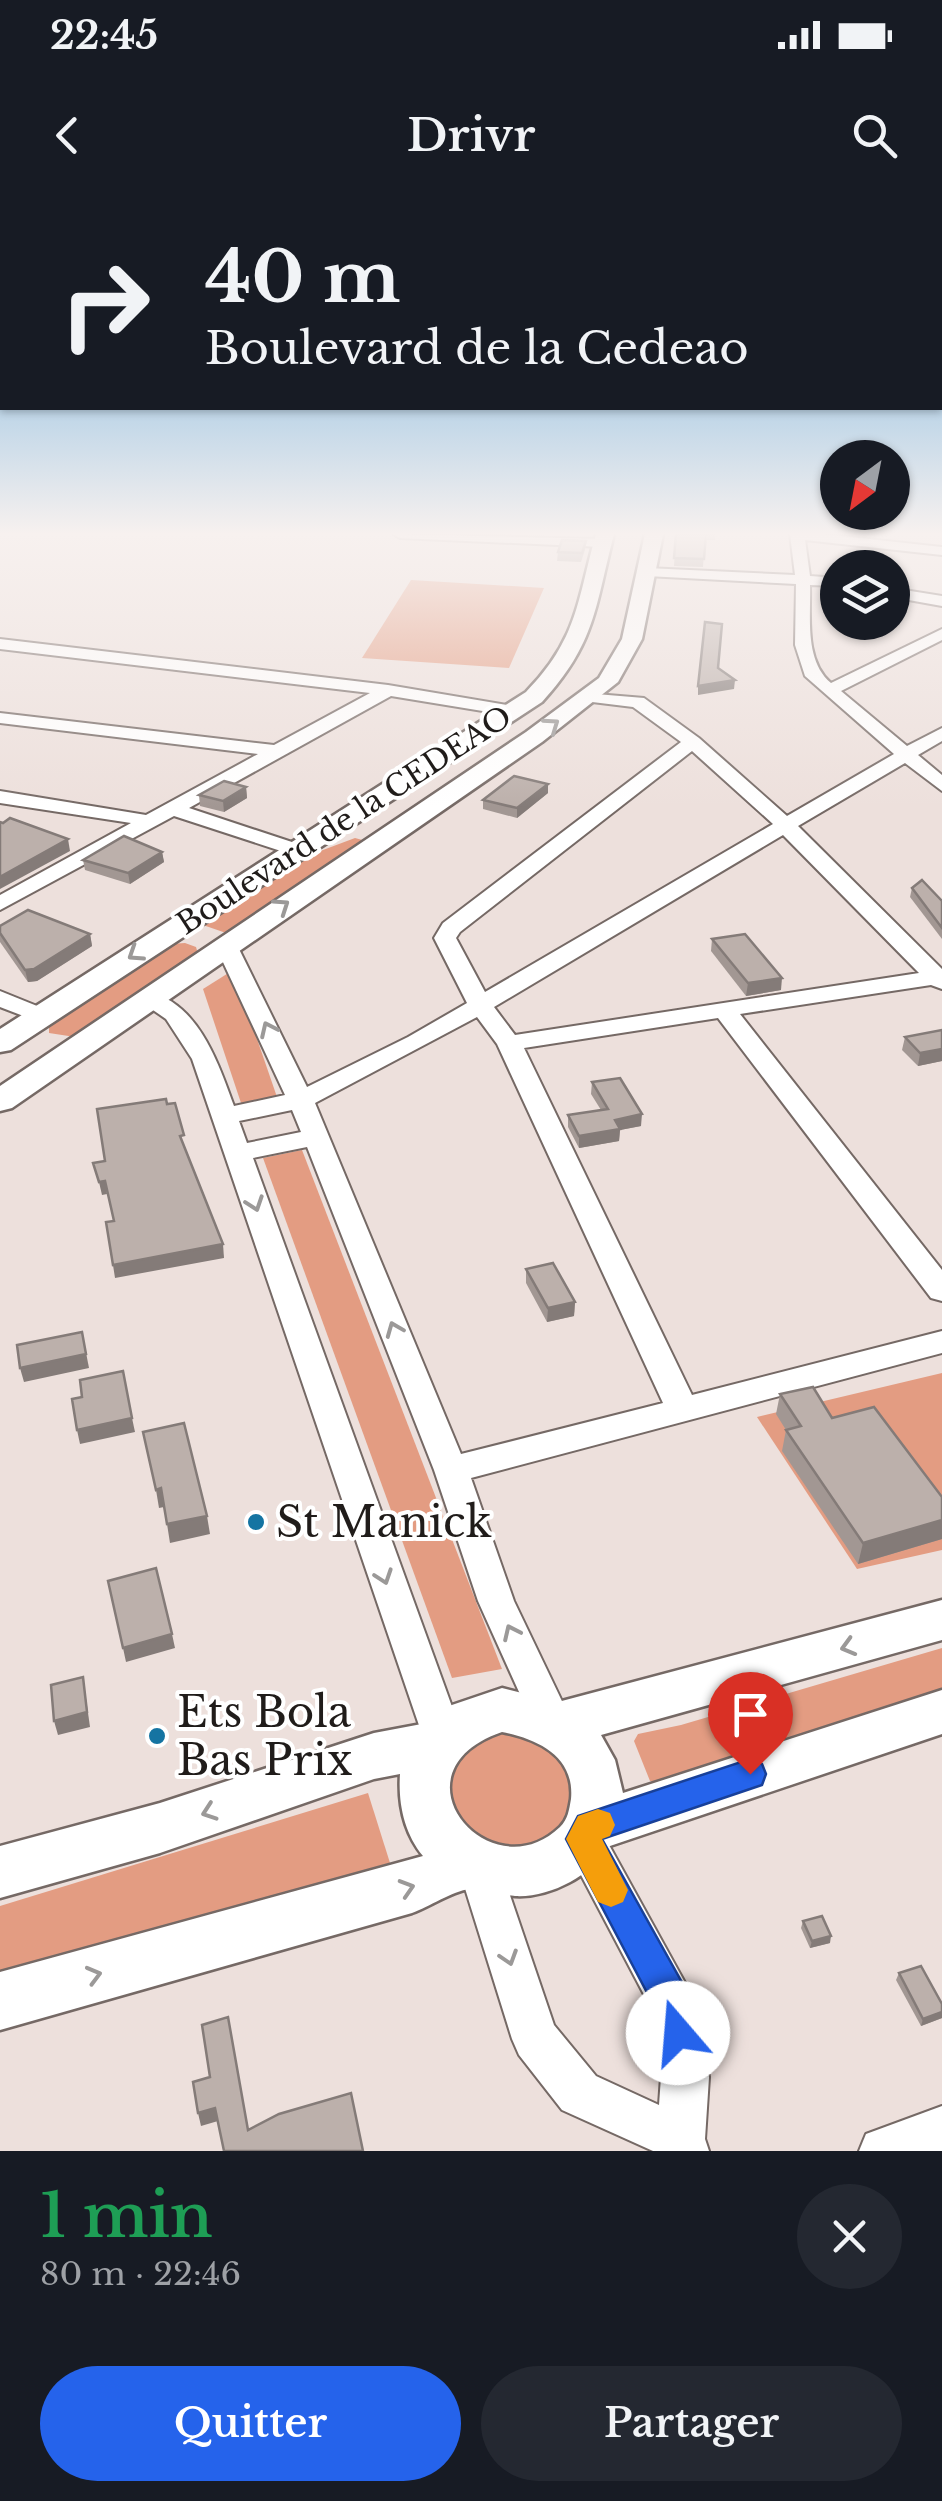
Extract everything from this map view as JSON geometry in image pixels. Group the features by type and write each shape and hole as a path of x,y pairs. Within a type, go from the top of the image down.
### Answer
{"main road":[{"name":"Boulevard de la CEDEAO","path":"22,1028 294,849 513,712 556,675 584,625"},
{"path":"0,1101 590,697 614,672 635,625"},
{"path":"168,932 202,934 226,945"},
{"path":"22,1028 41,1043 79,1046"},
{"path":"554,1722 942,1620"},
{"path":"0,1872 160,1828 374,1756 440,1740 470,1718 502,1710 536,1714 554,1722 576,1739 591,1759 598,1782 598,1805 586,1833"},
{"path":"440,1740 426,1764 422,1786 424,1808 434,1830 450,1848 475,1864 525,1871 548,1864 586,1833 942,1712"},
{"path":"0,2000 412,1887 475,1864"}],"street":[{"path":"805,625 806,660 813,676 942,785"},
{"path":"828,690 942,634"},
{"path":"0,644 388,690 513,712"},
{"path":"614,672 632,699 694,742 940,978"},
{"path":"0,904 388,690"},
{"path":"590,697 632,699"},
{"path":"0,718 276,751"},
{"path":"226,1116 300,1100 417,1042 783,824 902,755 941,738"},
{"path":"682,1410 509,1043 479,1004 446,944 451,928 694,742"},
{"path":"871,774 942,785"},
{"path":"0,797 129,816 149,823"},
{"path":"172,809 294,849"},
{"path":"226,945 316,1137 451,1470 496,1601 554,1722"},
{"path":"509,1043 940,978"},
{"path":"0,998 22,1028"},
{"path":"149,999 174,1014 187,1028 204,1059 440,1740"},
{"path":"724,1010 942,1290"},
{"path":"238,1153 316,1137"},
{"path":"451,1470 942,1342"},
{"path":"475,1864 535,2040 579,2093 683,2145 686,2077 671,2000 586,1833"},
{"path":"883,2151 942,2130"}],"shaded area":[{"path":"383,625 528,625 509,668 362,658"},
{"path":"355,838 366,841 229,934 200,924 299,859"},
{"path":"170,944 196,947 198,954 75,1037 49,1033 49,1024"},
{"path":"234,972 277,1097 241,1103 203,989"},
{"path":"302,1150 502,1669 452,1678 263,1158"},
{"path":"942,1373 942,1550 857,1569 757,1417"},
{"path":"942,1648 942,1697 659,1782 650,1781 634,1741 638,1734 681,1725"},
{"path":"503,1726 557,1743 580,1791 556,1839 498,1852 450,1819 445,1766"},
{"path":"368,1793 390,1863 0,1972 0,1906"}],"building":[{"path":"705,625 722,625 718,668 735,680 698,686"},
{"path":"514,776 548,784 517,808 483,800"},
{"path":"224,781 246,787 223,801 199,795"},
{"path":"10,818 68,839 0,877 0,822"},
{"path":"124,836 162,852 128,873 83,860"},
{"path":"922,880 942,901 942,928 912,888"},
{"path":"28,910 90,934 34,969 25,970 0,933 0,926"},
{"path":"745,934 782,978 748,983 712,939"},
{"path":"942,1030 942,1049 920,1053 905,1037"},
{"path":"620,1078 642,1114 615,1120 620,1129 579,1136 568,1115 608,1109 592,1082"},
{"path":"166,1099 167,1104 175,1103 184,1135 180,1136 223,1244 113,1265 106,1222 114,1221 105,1181 99,1182 93,1163 105,1161 97,1109"},
{"path":"553,1263 575,1302 548,1308 526,1269"},
{"path":"82,1332 86,1354 20,1368 17,1345"},
{"path":"123,1371 132,1418 77,1430 72,1399 82,1397 80,1380"},
{"path":"813,1387 832,1418 874,1407 942,1497 942,1520 863,1543 786,1430 801,1426 780,1394"},
{"path":"184,1423 207,1516 167,1524 161,1488 156,1490 143,1432"},
{"path":"156,1568 172,1634 123,1648 108,1581"},
{"path":"83,1677 87,1712 54,1721 51,1685"},
{"path":"822,1916 831,1936 812,1941 803,1921"},
{"path":"921,1966 942,2004 942,2012 923,2019 899,1973"},
{"path":"228,2017 248,2130 279,2114 351,2093 363,2151 224,2151 215,2108 198,2113 193,2082 210,2077 202,2025"}],"slow traffic":[{"path":"598,1825 590,1828 583,1839 611,1890"}],"place":[{"name":"St Manick","path":"256,1522"},
{"name":"Ets Bola Bas Prix","path":"157,1736"}],"route":[{"path":"678,2033 671,2000 583,1839 590,1828 750,1774"}]}
